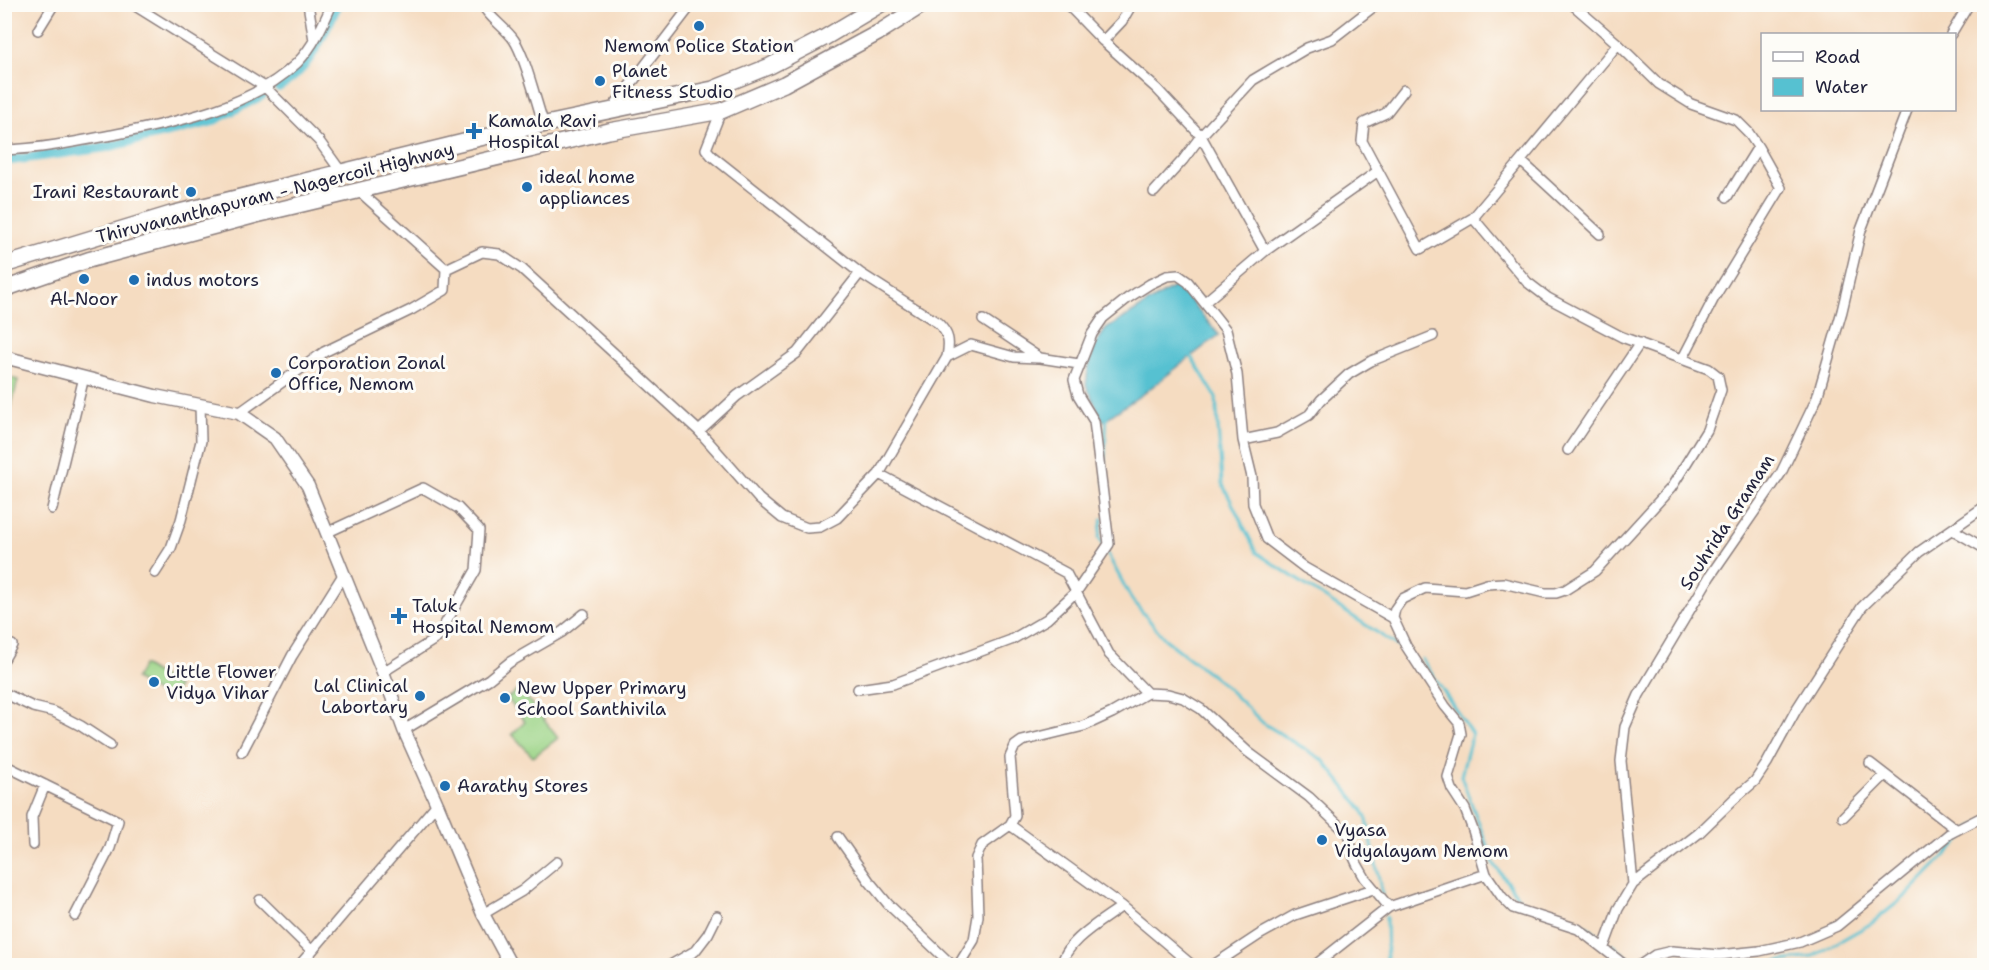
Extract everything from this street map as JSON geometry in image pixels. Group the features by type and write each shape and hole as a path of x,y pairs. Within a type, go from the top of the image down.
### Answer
{"main road":[{"name":"Thiruvananthapuram - Nagercoil Highway","path":"4,265 171,214 484,137 713,89 742,78 824,38 881,4"},
{"name":"Thiruvananthapuram - Nagercoil Highway","path":"4,289 87,260 179,234 609,131 722,111 793,79 878,33 924,4"},
{"path":"609,112 609,131"}],"street":[{"path":"38,30 54,4"},
{"path":"132,4 265,87 319,141 342,173"},
{"path":"308,4 314,40"},
{"path":"4,150 80,141 192,118 249,95 277,80 298,62 314,40 332,4"},
{"path":"482,4 509,34 518,48 544,124"},
{"path":"609,112 692,4"},
{"path":"1067,4 1103,41 1157,89 1201,136 1264,251"},
{"path":"1103,41 1122,21 1132,4"},
{"path":"1154,192 1184,160 1201,136 1253,80 1307,48 1332,39 1377,4"},
{"path":"1572,4 1659,84 1691,104 1736,120 1749,132 1781,188 1714,298 1683,358"},
{"path":"1952,33 1969,4"},
{"path":"1404,90 1386,113 1364,123 1362,141 1420,249 1473,218 1618,44"},
{"path":"446,269 482,252 499,254 522,269 699,431 759,499 782,518 807,528 820,527 837,518 879,474 947,357 950,343 947,333 938,323 860,273 712,156 706,149 722,111"},
{"name":"Souhrida Gramam","path":"1633,884 1621,761 1625,727 1639,695 1710,576 1781,473 1817,398 1842,311 1861,230 1907,111"},
{"path":"1727,196 1758,147"},
{"path":"1521,161 1600,234"},
{"path":"1205,302 1264,251 1378,171"},
{"path":"360,191 446,269"},
{"path":"1393,618 1395,609 1402,599 1425,588 1465,591 1488,584 1503,583 1545,593 1556,593 1565,590 1595,571 1671,488 1707,430 1721,390 1718,376 1709,369 1640,344 1548,298 1527,282 1473,218"},
{"path":"238,413 324,352 411,310 445,290 446,269"},
{"path":"699,431 737,396 797,352 860,273"},
{"path":"858,689 893,684 1011,640 1047,619 1077,591 1109,544 1094,421 1078,395 1074,380 1079,364 1092,334 1103,318 1150,284 1167,276 1178,276 1188,282 1226,330 1237,374 1243,440 1251,477 1253,504 1267,539 1305,568 1393,618 1412,655 1445,706 1459,723 1461,734 1448,777 1452,789 1465,808 1486,874 1502,897 1514,908 1578,929 1626,966"},
{"path":"983,320 1040,358"},
{"path":"1243,440 1277,433 1309,415 1321,400 1349,374 1371,361 1433,336"},
{"path":"1568,450 1640,344"},
{"path":"947,357 971,345 1014,357 1079,364"},
{"path":"4,357 155,396 238,413 275,438 308,486 404,730 483,914 511,966"},
{"path":"52,509 84,377"},
{"path":"155,573 171,548 181,520 201,441 200,405"},
{"path":"879,474 1066,573 1109,654 1147,693"},
{"path":"326,533 423,488 458,508 479,530 476,570 437,638 383,672"},
{"path":"1604,947 1618,909 1633,884 1699,833 1755,781 1796,710 1862,607 1919,552 1984,507"},
{"path":"1953,530 1984,548"},
{"path":"242,752 292,656 343,575"},
{"path":"404,730 489,679 510,662 562,632 584,615"},
{"path":"4,659 12,645"},
{"path":"4,693 33,707 54,712 110,745"},
{"path":"958,966 974,940 978,916 976,858 982,845 1010,825 1016,816 1010,757 1015,746 1022,741 1084,726 1147,693 1168,694 1183,698 1201,709 1248,752 1310,796 1349,835 1352,853 1357,864 1373,889 1389,907"},
{"path":"1870,763 1957,830"},
{"path":"4,765 118,821 110,848 75,916"},
{"path":"1843,817 1885,775"},
{"path":"33,845 32,817 45,785"},
{"path":"299,966 437,804"},
{"path":"1639,966 1655,955 1671,951 1719,955 1760,951 1800,942 1837,926 1949,834 1984,816"},
{"path":"1010,825 1122,906 1193,966"},
{"path":"838,837 868,882 953,966"},
{"path":"483,914 522,891 557,862"},
{"path":"1314,966 1389,907 1486,874"},
{"path":"1212,966 1294,915 1373,889"},
{"path":"260,900 311,950"},
{"path":"1062,966 1068,948 1122,906"},
{"path":"669,966 695,951 708,934 717,916"}],"green space":[{"path":"4,376 18,380 5,431"},
{"path":"143,665 178,687 169,700 135,679"},
{"path":"520,689 558,738 533,757 512,734 525,722 507,698"}],"water":[{"path":"1177,285 1219,335 1144,393 1103,421 1086,385 1095,345 1106,329"}],"waterway":[{"path":"278,87 289,80 307,62 338,4"},
{"path":"4,161 107,147 210,122 262,95"},
{"path":"1189,353 1216,397 1222,483 1257,553 1399,647"},
{"path":"1106,485 1107,414"},
{"path":"1102,519 1099,538 1104,547"},
{"path":"1107,553 1132,600 1165,639 1223,684 1263,723 1323,760 1362,809 1367,820 1382,894"},
{"path":"1422,659 1472,734 1461,776 1494,864 1523,904 1584,925 1599,935"},
{"path":"1744,966 1812,957 1872,923 1907,895 1973,827 1984,822"},
{"path":"1386,917 1387,966"},
{"path":"1613,945 1633,962"},
{"path":"1662,966 1669,961 1710,966"}],"place":[{"name":"Nemom Police Station","path":"699,26"},
{"name":"Planet Fitness Studio","path":"600,81"},
{"name":"Kamala Ravi Hospital","path":"474,131"},
{"name":"ideal home appliances","path":"527,187"},
{"name":"Irani Restaurant","path":"191,192"},
{"name":"Al-Noor","path":"84,279"},
{"name":"indus motors","path":"134,280"},
{"name":"Corporation Zonal Office, Nemom","path":"276,373"},
{"name":"Taluk Hospital Nemom","path":"399,616"},
{"name":"Little Flower Vidya Vihar","path":"154,682"},
{"name":"Lal Clinical Labortary","path":"420,696"},
{"name":"New Upper Primary School Santhivila","path":"505,698"},
{"name":"Aarathy Stores","path":"445,786"},
{"name":"Vyasa Vidyalayam Nemom","path":"1322,840"}]}
